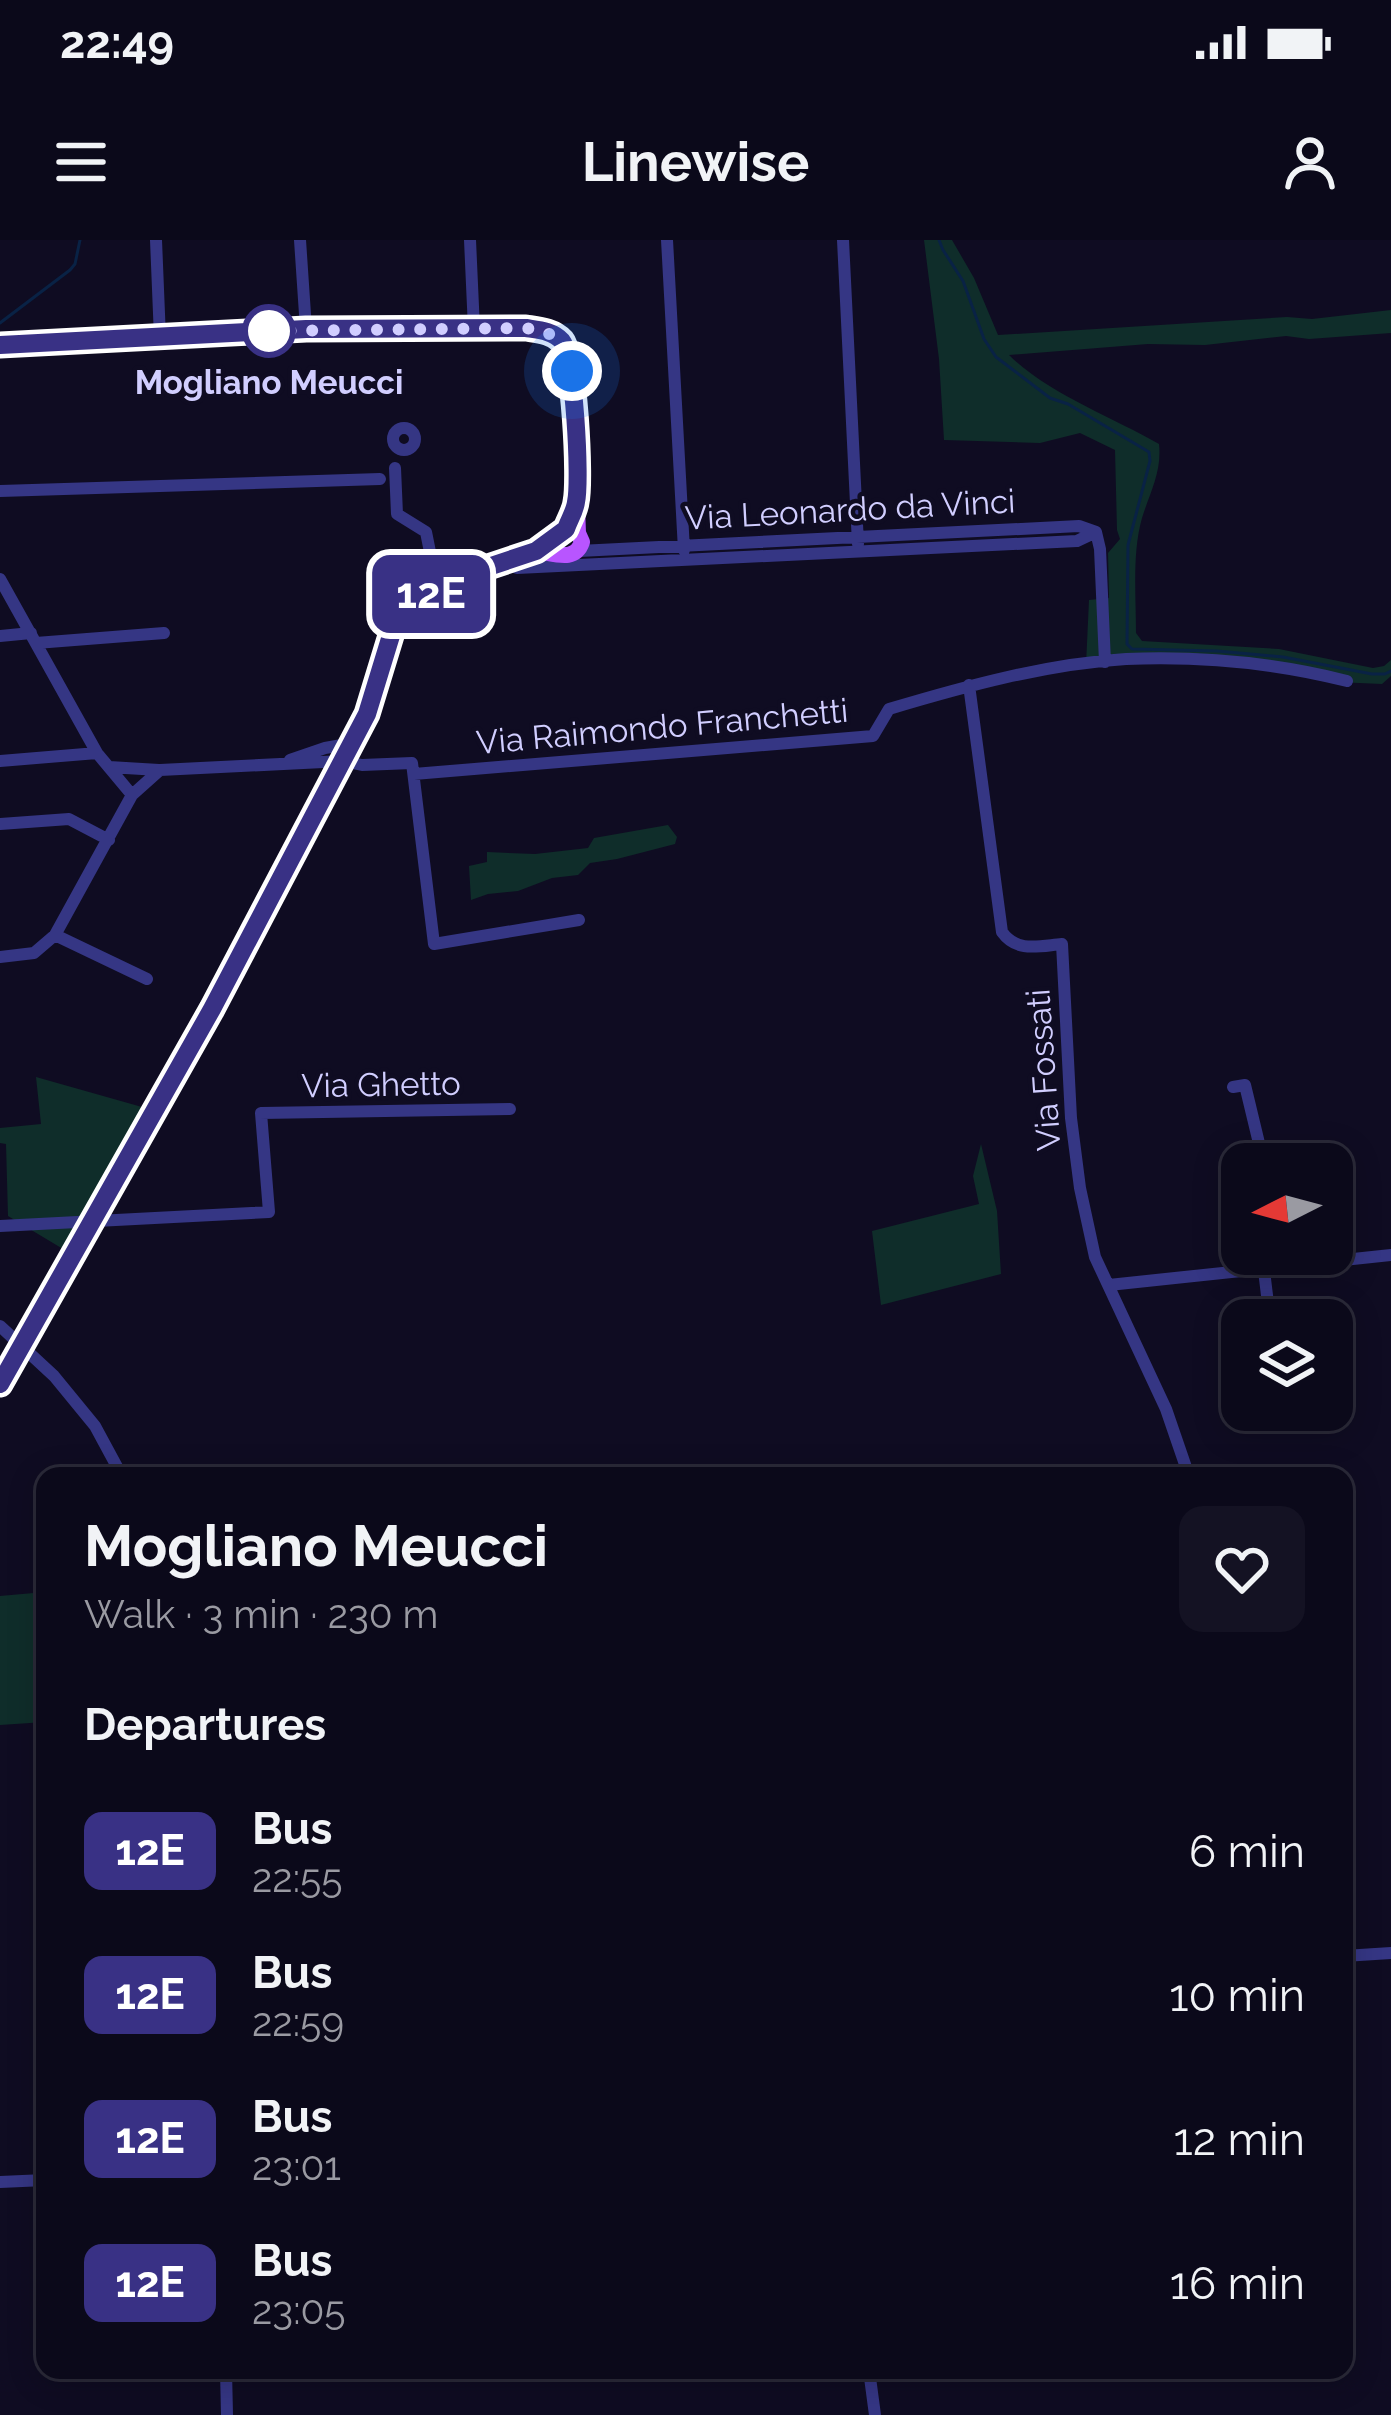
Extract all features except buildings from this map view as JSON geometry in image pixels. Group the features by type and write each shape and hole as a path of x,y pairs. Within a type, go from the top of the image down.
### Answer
{"main road":[{"path":"0,345 306,329 526,328 559,337 566,346 572,371 577,501 570,541 428,580 393,629 367,714 343,761 212,1009 0,1384"}],"street":[{"path":"156,240 160,338"},
{"path":"300,240 306,329"},
{"path":"470,240 474,329"},
{"path":"667,240 684,560"},
{"path":"843,240 858,552"},
{"path":"395,468 411,447 414,437 407,429 394,432 394,444 395,468 397,514 426,532 428,580"},
{"path":"0,491 380,479"},
{"name":"Via Leonardo da Vinci","path":"570,541 606,548 1079,526 1096,532"},
{"path":"499,562 517,568 1077,541 1096,532 1105,662"},
{"path":"0,579 97,753 132,795"},
{"path":"0,636 164,633"},
{"path":"969,686 1123,659 1217,660 1348,681"},
{"name":"Via Raimondo Franchetti","path":"343,761 412,763 415,774 873,736 889,709 969,686"},
{"name":"Via Fossati","path":"969,686 1002,932 1019,947 1062,944 1071,1118 1095,1257 1166,1409 1187,1467"},
{"path":"278,766 352,743"},
{"path":"0,761 97,753"},
{"path":"109,767 160,770 343,761"},
{"path":"0,957 34,952 55,935 132,795 160,770"},
{"path":"415,774 434,944 579,920"},
{"path":"0,824 69,819 109,840"},
{"path":"55,935 147,979"},
{"path":"1233,1087 1245,1084 1259,1143"},
{"name":"Via Ghetto","path":"0,1226 268,1212 261,1113 510,1109"},
{"path":"1353,1257 1391,1255"},
{"path":"1109,1285 1221,1267"},
{"path":"0,1326 54,1376 95,1426 117,1467"},
{"path":"1353,1955 1391,1953"},
{"path":"0,2182 36,2180"},
{"path":"226,2379 226,2415"},
{"path":"869,2379 875,2415"}],"green space":[{"path":"924,240 952,240 998,335 1312,319 1391,310 1391,333 1009,355 1061,393 1159,444 1157,473 1137,546 1136,633 1142,641 1279,649 1373,668 1391,660 1391,676 1382,684 1336,682 1232,661 1086,665 1089,600 1109,598 1108,553 1120,539 1115,450 1080,433 1040,443 944,440"},
{"path":"668,825 677,837 675,844 590,863 578,875 471,900 469,866 487,862 487,852 535,854 588,848 594,838"},
{"path":"36,1077 142,1107 63,1249 8,1216 6,1144 0,1143 0,1128 41,1124"},
{"path":"981,1144 997,1211 1001,1274 881,1305 872,1231 979,1204 973,1176"},
{"path":"36,1593 36,1723 0,1725 0,1596"}],"waterway":[{"path":"0,323 70,270 80,240"},
{"path":"939,240 963,281 984,339 996,357 1050,398 1149,452 1128,545 1127,644 1132,649 1217,651 1283,657 1372,674 1391,671"}],"bus line":[{"name":"12E","path":"0,345 306,329 526,328 545,332 559,337 566,346 572,371 577,501 566,529 555,539 536,551 440,583 430,594 418,591 393,629 367,714 343,761 212,1009 0,1384"}],"place":[{"name":"Mogliano Meucci","path":"269,331"}],"route":[{"path":"269,331 526,328 559,337 572,371"}]}
